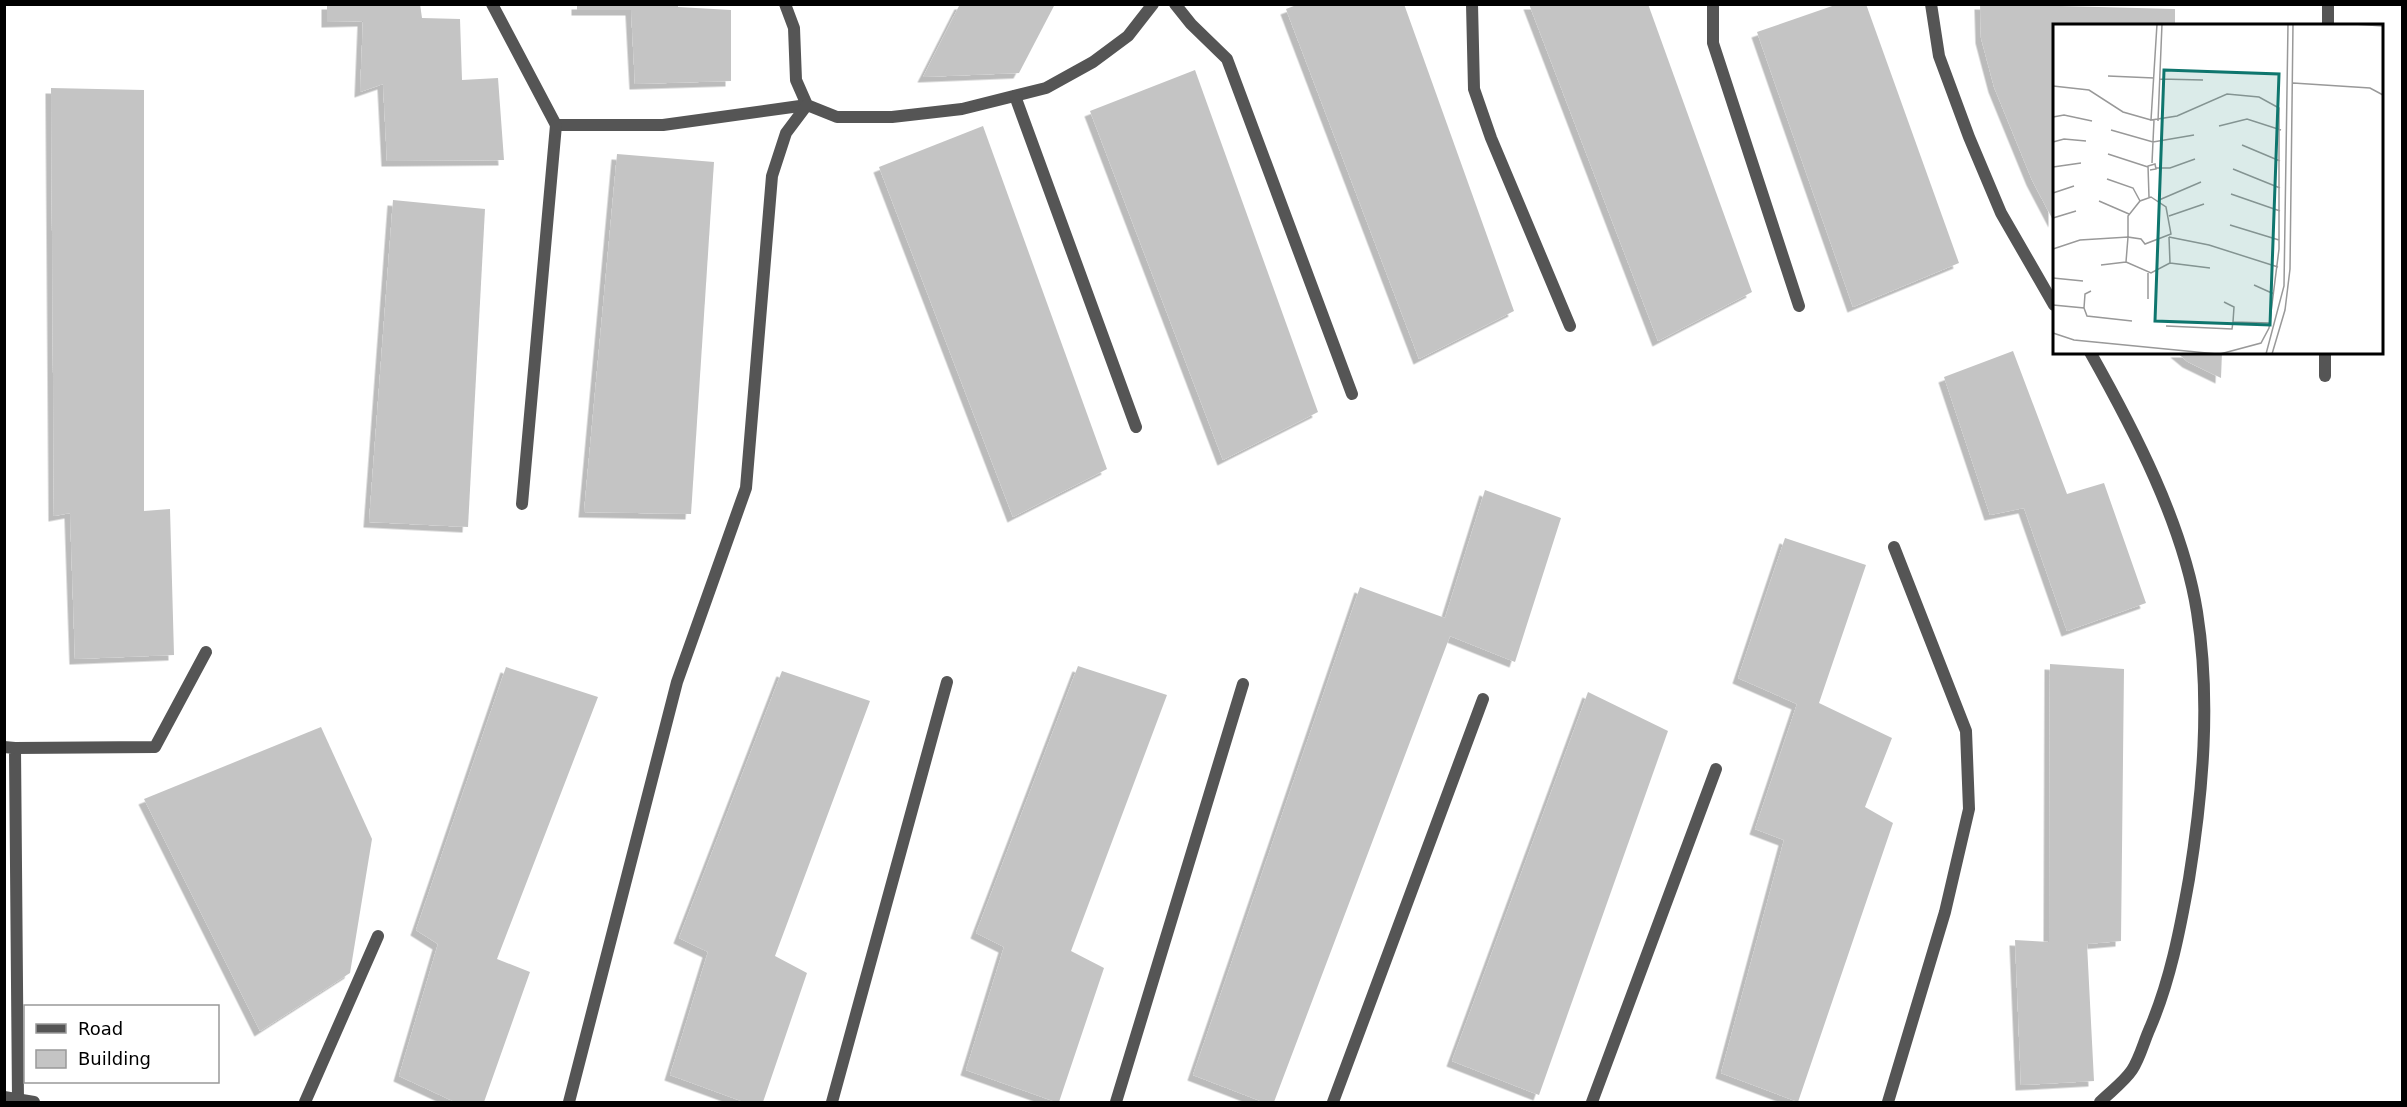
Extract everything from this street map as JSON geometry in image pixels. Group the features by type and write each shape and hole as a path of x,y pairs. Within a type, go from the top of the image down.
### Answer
{"street":[{"path":"492,4 556,125 522,504"},
{"path":"785,4 794,28 796,80 807,105"},
{"path":"556,125 663,125 807,105 837,117 892,117 962,109 1046,88 1093,62 1128,36 1153,4"},
{"path":"1175,4 1191,24 1227,59 1352,394"},
{"path":"1472,4 1474,89 1491,138 1570,326"},
{"path":"1713,4 1713,44 1799,306"},
{"path":"1931,4 1939,56 1969,137 2001,213 2053,302"},
{"path":"2328,4 2328,24"},
{"path":"1015,96 1136,427"},
{"path":"570,1102 677,682 746,488 772,176 786,133 807,105"},
{"path":"2091,354 2140,443 2181,548 2197,611 2203,672 2204,751 2197,826 2181,924 2161,1003 2132,1070 2100,1102"},
{"path":"2325,354 2325,376"},
{"path":"1888,1102 1945,912 1968,809 1966,731 1894,547"},
{"path":"18,1100 10,748 155,747 206,652"},
{"path":"832,1102 947,682"},
{"path":"1116,1102 1243,684"},
{"path":"1333,1102 1483,699"},
{"path":"1592,1102 1716,769"},
{"path":"305,1102 378,936"},
{"path":"4,1097 34,1102"}],"building":[{"path":"327,4 420,4 422,18 460,19 462,80 498,78 504,160 387,161 383,84 360,92 363,21 327,22"},
{"path":"577,4 678,4 678,7 731,10 731,81 635,84 631,10 577,10"},
{"path":"960,4 1055,4 1019,73 923,77"},
{"path":"1299,4 1404,4 1514,311 1419,359 1286,9"},
{"path":"1529,4 1648,4 1752,292 1658,341"},
{"path":"1838,4 1866,4 1959,263 1853,307 1757,32"},
{"path":"1980,4 2175,9 2175,24 2053,24 2053,220 2032,180 1994,87 1981,38"},
{"path":"1195,70 1318,412 1223,460 1090,111"},
{"path":"51,88 144,90 144,511 170,509 174,655 75,659 70,513 54,516"},
{"path":"983,126 1107,469 1013,517 879,167"},
{"path":"617,154 714,162 691,514 584,512"},
{"path":"393,200 485,209 468,527 369,522"},
{"path":"2013,351 2067,494 2104,483 2146,603 2067,631 2024,508 1990,515 1944,377"},
{"path":"2178,354 2222,354 2221,378 2188,362"},
{"path":"1485,490 1561,518 1515,662 1450,636 1274,1102 1263,1102 1193,1075 1360,587 1445,618"},
{"path":"1785,538 1866,565 1819,703 1892,738 1865,807 1893,823 1798,1102 1721,1073 1784,840 1755,829 1797,704 1738,678"},
{"path":"2050,664 2124,669 2121,941 2087,944 2094,1081 2021,1085 2015,940 2049,942"},
{"path":"1078,666 1167,695 1071,951 1104,968 1059,1102 1056,1102 966,1070 1004,947 976,933"},
{"path":"506,667 598,697 497,959 530,972 484,1102 455,1102 399,1076 438,944 416,930"},
{"path":"782,671 870,701 775,956 807,973 763,1102 744,1102 670,1075 708,952 679,938"},
{"path":"1588,692 1668,731 1539,1095 1452,1061"},
{"path":"321,727 372,839 350,973 260,1031 144,799"}]}
